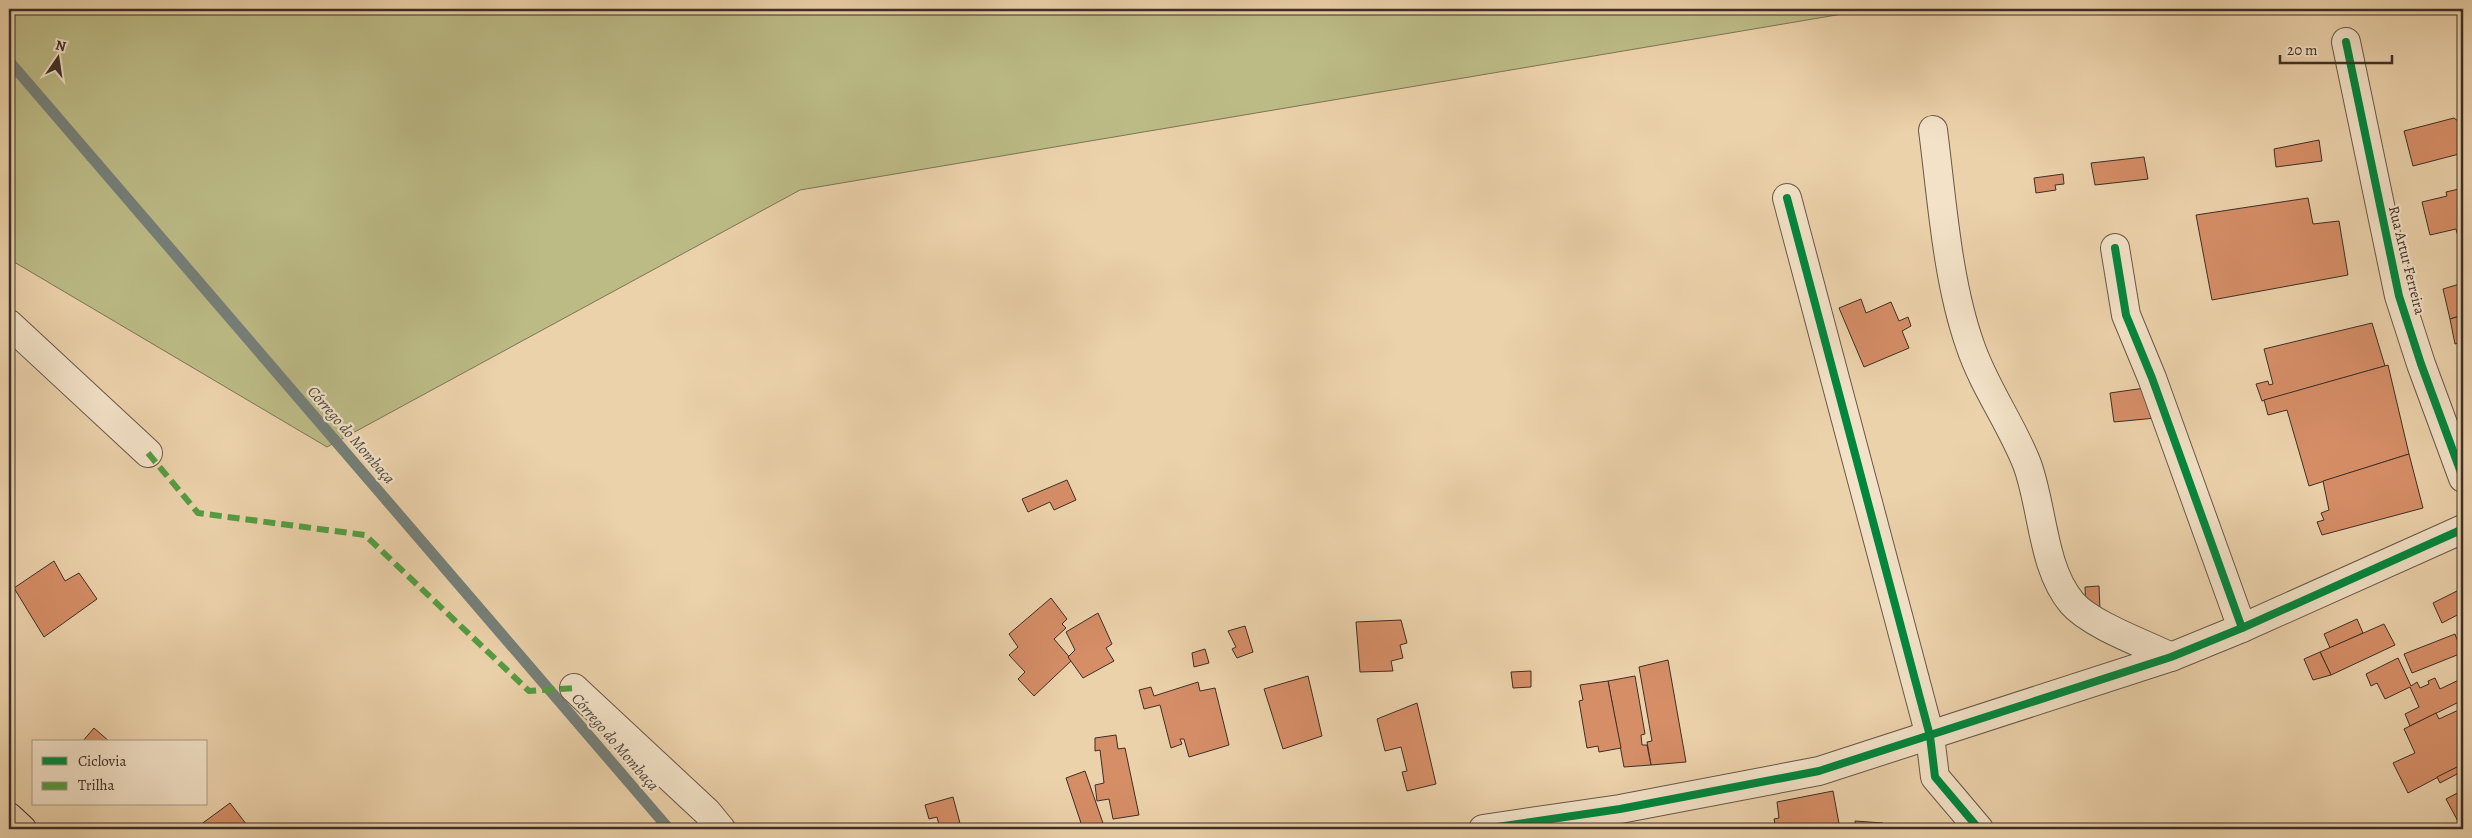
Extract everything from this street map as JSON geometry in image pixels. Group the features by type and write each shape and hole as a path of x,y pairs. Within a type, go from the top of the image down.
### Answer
{"main road":[{"path":"9,816 22,829"}],"street":[{"name":"Rua Artur Ferreira","path":"2346,42 2400,296 2421,364 2463,478"},
{"path":"1933,130 1955,290 1970,345 1988,390 2027,465 2053,568 2062,588 2073,604 2090,618 2172,657"},
{"path":"1787,198 1930,736 1935,777 1979,829"},
{"path":"2115,248 2126,315 2152,378 2242,628"},
{"path":"9,324 148,453"},
{"path":"1484,829 1620,809 1819,772 2172,657 2242,628 2463,529"},
{"path":"574,688 707,812 721,829"}],"shaded area":[{"path":"9,9 1872,9 800,190 327,447 9,259"}],"building":[{"path":"2454,118 2463,125 2463,153 2413,166 2404,131"},
{"path":"2319,140 2322,161 2276,167 2274,149"},
{"path":"2144,157 2148,179 2095,185 2091,163"},
{"path":"2063,174 2064,184 2055,185 2056,190 2036,193 2034,178"},
{"path":"2463,188 2463,255 2456,229 2430,235 2422,202 2447,196 2446,192"},
{"path":"2308,198 2313,224 2339,221 2348,275 2212,300 2196,215"},
{"path":"2463,283 2463,315 2450,319 2443,289"},
{"path":"1861,299 1866,313 1891,302 1899,321 1908,317 1911,326 1902,331 1909,348 1864,367 1839,308"},
{"path":"2463,315 2463,342 2455,344 2450,319"},
{"path":"2372,323 2385,366 2262,401 2256,384 2268,381 2269,385 2273,384 2264,349"},
{"path":"2388,365 2409,454 2309,486 2287,410 2268,415 2264,400"},
{"path":"2152,387 2156,418 2114,422 2110,393"},
{"path":"2409,454 2423,508 2322,535 2317,522 2324,520 2321,513 2329,510 2323,481"},
{"path":"1067,480 1076,500 1054,510 1050,502 1028,512 1022,499"},
{"path":"54,561 65,581 79,573 97,599 44,637 14,588"},
{"path":"2099,586 2100,610 2086,611 2085,587"},
{"path":"2457,591 2463,602 2463,612 2442,623 2433,603"},
{"path":"1051,598 1067,619 1062,624 1066,628 1054,639 1072,660 1034,696 1018,679 1025,672 1009,655 1018,647 1009,634"},
{"path":"1098,613 1112,644 1106,648 1114,661 1083,678 1068,657 1075,650 1066,632"},
{"path":"2357,619 2363,633 2330,648 2324,634"},
{"path":"1401,620 1407,643 1400,645 1403,658 1391,661 1393,671 1360,672 1356,622"},
{"path":"2384,624 2395,645 2331,675 2320,652"},
{"path":"1245,626 1253,652 1237,658 1232,649 1236,647 1228,631"},
{"path":"2455,634 2462,653 2412,673 2404,654"},
{"path":"1205,649 1209,663 1194,667 1192,653"},
{"path":"2320,652 2331,675 2313,680 2304,659"},
{"path":"2398,658 2411,686 2417,682 2420,688 2429,684 2428,681 2435,678 2440,689 2463,678 2463,700 2410,726 2405,714 2419,707 2410,687 2385,699 2377,683 2371,686 2366,674"},
{"path":"1668,660 1686,762 1651,765 1647,742 1652,741 1639,667"},
{"path":"1531,671 1531,687 1513,688 1511,672"},
{"path":"1308,676 1322,736 1283,749 1264,689"},
{"path":"1635,676 1645,734 1641,735 1642,745 1647,745 1651,765 1624,767 1608,681"},
{"path":"1608,681 1621,748 1599,752 1598,746 1587,748 1579,701 1583,700 1580,685"},
{"path":"1198,682 1200,691 1215,688 1229,745 1189,757 1184,739 1180,739 1182,744 1171,748 1160,705 1144,709 1139,690 1151,687 1154,696"},
{"path":"1417,703 1436,784 1407,791 1402,772 1407,771 1401,747 1385,751 1377,719"},
{"path":"2463,708 2463,754 2458,756 2463,764 2408,793 2393,763 2415,753 2404,729 2436,713 2439,719"},
{"path":"94,728 108,740 84,740"},
{"path":"1116,735 1118,749 1125,748 1139,815 1113,819 1109,799 1097,801 1095,785 1104,783 1100,750 1095,751 1095,738"},
{"path":"2463,764 2463,783 2457,774 2440,783 2437,777"},
{"path":"1085,771 1105,829 1083,829 1066,778"},
{"path":"2463,790 2463,826 2461,827 2446,799"},
{"path":"1833,791 1840,829 1776,829 1774,819 1779,818 1777,802"},
{"path":"953,797 961,827 969,825 970,829 940,829 937,817 929,819 925,805"},
{"path":"230,803 250,829 196,828"},
{"path":"1855,821 1883,823 1882,829 1856,829"}],"waterway":[{"name":"Córrego do Mombaça","path":"9,61 669,829"}],"marked path":[{"path":"148,453 198,513 365,535 529,691 574,688"}],"cycle path":[{"path":"2346,42 2399,296 2421,364 2463,478"},
{"path":"1787,198 1930,736 1935,777 1979,829"},
{"path":"2115,248 2126,315 2152,378 2242,628"},
{"path":"1483,829 1620,809 1819,771 2171,657 2242,628 2463,529"}]}
